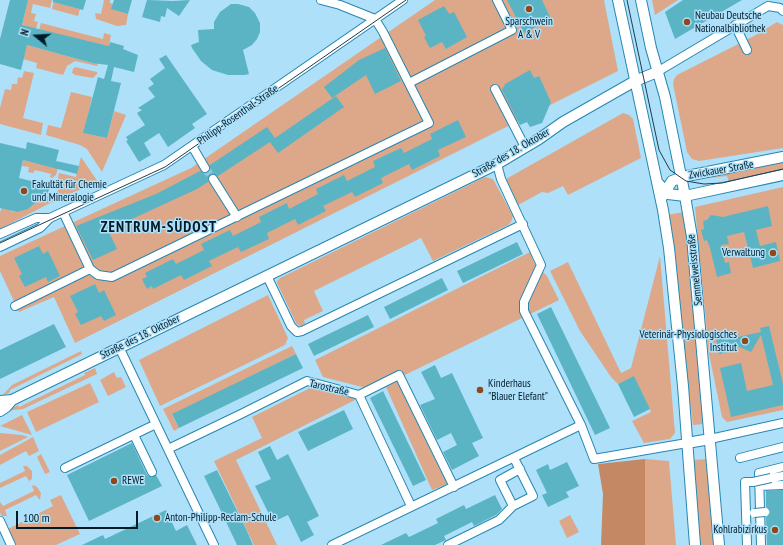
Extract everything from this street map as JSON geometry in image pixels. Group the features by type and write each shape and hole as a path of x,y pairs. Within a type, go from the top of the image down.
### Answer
{"main road":[{"path":"618,0 655,177 662,196 669,248 683,386 695,545"},
{"name":"Semmelweisstraße","path":"641,0 657,72 665,97 686,196 692,237 719,545"},
{"name":"Straße des 18. Oktober","path":"0,401 12,400 497,164 526,147 563,122 635,81 657,72"},
{"name":"Zwickauer Straße","path":"662,196 672,181 682,177 783,157"},
{"name":"Zwickauer Straße","path":"662,196 668,194 686,196 783,175"},
{"name":"Straße des 18. Oktober","path":"0,411 12,400"},
{"path":"687,443 710,439"}],"street":[{"path":"63,212 90,269 98,275 112,277 429,123 375,19 340,5 321,0"},
{"name":"Philipp-Rosenthal-Straße","path":"0,247 40,228 50,218 164,165 403,0"},
{"path":"409,83 512,30 497,0"},
{"path":"768,3 783,11"},
{"name":"Straße des 18. Oktober","path":"657,72 735,25 768,3"},
{"path":"735,25 747,50"},
{"path":"495,89 526,147"},
{"path":"192,146 205,168"},
{"path":"497,164 500,179 523,224 541,265 524,302 524,311 581,426 594,459 687,443"},
{"path":"213,179 237,217"},
{"name":"Philipp-Rosenthal-Straße","path":"0,234 36,218 50,218"},
{"path":"267,276 290,326 297,332 302,331 523,224"},
{"path":"15,306 90,269"},
{"path":"119,348 214,545"},
{"path":"359,395 399,374 454,487"},
{"name":"Tarostraße","path":"168,449 308,381 359,395 411,506"},
{"path":"710,439 783,423"},
{"path":"65,468 156,424"},
{"path":"332,545 581,426"},
{"path":"134,435 152,472"},
{"path":"740,458 783,448"},
{"path":"448,545 499,520 513,506 533,496 514,458"},
{"path":"761,545 756,484 759,473 783,467"},
{"path":"513,506 500,480 520,469"},
{"path":"756,484 771,478 783,476"},
{"path":"747,545 750,513 745,482 783,485"},
{"path":"750,513 765,512"},
{"path":"0,521 11,545"}],"shaded area":[{"path":"28,0 52,0 50,8 33,4 31,13 36,14 34,21 38,22 36,29 22,25"},
{"path":"54,0 57,0 57,3 80,9 78,16 52,9"},
{"path":"104,0 110,0 110,3 113,4 112,9 128,14 126,25 117,26 96,19 95,13 101,14"},
{"path":"435,0 604,0 618,71 75,343 54,297 19,312 0,271 0,256 191,168"},
{"path":"652,0 678,0 655,15"},
{"path":"777,22 783,25 783,148 699,161 692,159 687,152 673,84 674,79 677,75 754,36"},
{"path":"41,23 103,39 104,33 111,35 109,46 39,30"},
{"path":"27,45 92,63 98,63 97,66 75,61 67,66 63,75 36,68 37,63 23,59"},
{"path":"75,67 97,72 97,74 93,78 75,75 72,73"},
{"path":"24,71 34,73 23,118 43,123 41,135 0,124 0,108 5,89 11,90 12,84 17,84 18,77 22,78"},
{"path":"71,92 92,97 84,133 107,138 114,111 126,115 102,172 87,149 80,145 46,135 48,125 61,128"},
{"path":"623,113 629,115 633,119 641,158 568,195 563,186 548,193 542,192 518,205 506,179"},
{"path":"81,157 98,182 60,198 57,192 60,187 58,178 59,173 76,177"},
{"path":"23,160 58,168 56,175 52,178 50,177 51,174 35,170 33,173 28,172 29,167 22,166"},
{"path":"783,161 783,171 729,183 727,176 699,179"},
{"path":"485,177 493,179 513,216 508,225 433,261 421,238 314,291 323,311 304,320 305,324 300,326 296,323 277,283 280,278"},
{"path":"783,187 783,410 727,422 722,417 709,354 695,207"},
{"path":"40,195 52,197 54,201 0,229 0,213 4,198 13,200 10,211 17,212 32,206"},
{"path":"684,212 704,424 693,425 667,215"},
{"path":"530,252 534,263 547,276 559,300 374,390 323,377 315,360"},
{"path":"660,256 675,433 670,439 644,443 632,421 651,412 634,377 618,384 611,377 580,331 550,271 568,262 621,373 631,368"},
{"path":"268,295 288,338 285,345 160,406 139,360"},
{"path":"292,346 296,354 172,415 179,428 174,431 163,409"},
{"path":"81,351 82,354 10,390 10,392 1,397 12,385"},
{"path":"95,368 97,374 23,409 6,411 18,405 19,407 85,375 84,373"},
{"path":"114,372 117,378 121,377 126,387 108,396 100,380"},
{"path":"400,380 450,483 432,490 386,387"},
{"path":"90,383 99,402 36,432 27,412"},
{"path":"314,386 356,396 357,399 236,460 277,545 254,545 214,461 262,438 252,417"},
{"path":"22,415 32,435 0,426"},
{"path":"0,433 22,435 28,437 0,451"},
{"path":"33,437 39,451 29,456 26,451 0,465 0,455"},
{"path":"41,454 50,472 45,474 37,457"},
{"path":"645,459 669,461 676,545 645,545"},
{"path":"645,459 645,545 601,545 603,494 598,464"},
{"path":"707,459 715,545 700,545 692,460"},
{"path":"23,466 27,466 32,471 32,479 29,481 26,476 0,488 0,483 25,471"},
{"path":"34,485 41,493 40,500 36,495 5,510 7,516 2,516 0,513 0,502 3,506 34,491 32,486"},
{"path":"61,495 80,534 56,545 16,545 8,529 53,506 50,500"},
{"path":"570,515 579,532 567,538 559,521"}],"building":[{"path":"10,0 28,0 22,25 109,46 110,42 124,46 123,49 138,55 134,72 114,67 111,81 121,83 107,138 83,133 98,77 104,79 108,65 92,63 27,45 21,70 0,64 0,39"},
{"path":"53,0 86,0 83,10 53,2"},
{"path":"114,0 132,0 128,14 111,9"},
{"path":"147,0 190,0 179,16 167,8 165,17 161,16 160,22 142,17"},
{"name":"Sparschwein A & V","path":"507,0 542,0 551,19 524,33"},
{"name":"Neubau Deutsche Nationalbibliothek","path":"683,0 742,0 675,39 665,12"},
{"path":"231,4 249,7 255,13 260,23 260,32 257,39 252,45 243,50 249,74 245,75 228,75 212,70 201,61 191,45 199,42 198,30 214,29 214,22 220,12"},
{"path":"444,6 449,14 454,12 467,37 446,49 442,42 430,48 418,20"},
{"path":"385,48 401,81 375,94 366,75 332,98 324,87 359,60"},
{"path":"166,55 207,114 192,124 195,128 168,147 159,133 144,143 151,155 139,162 126,141 128,140 126,137 145,125 137,113 142,110 138,108 155,97 148,88 154,84 150,79 165,68 159,59"},
{"path":"530,70 534,78 539,76 551,102 542,123 530,127 527,122 520,125 502,90 505,84"},
{"path":"336,96 344,107 278,153 270,142 273,140 218,176 213,174 210,175 208,182 197,189 108,230 117,249 93,260 76,226 156,194 200,171 207,173 210,170 210,165 267,127 275,138"},
{"path":"458,120 466,137 438,150 440,156 412,170 409,164 381,178 383,183 355,197 352,192 323,206 326,211 298,225 295,219 267,233 269,239 241,252 238,247 209,261 212,266 184,280 181,275 153,289 152,286 147,289 142,279 147,277 145,273 173,259 176,264 204,250 201,244 230,230 233,236 261,222 259,217 287,203 289,209 318,194 316,189 344,175 347,181 375,167 373,161 401,148 404,153 432,139 430,134"},
{"path":"27,142 59,150 56,161 79,166 77,174 23,160 19,178 51,186 46,196 41,195 28,209 17,212 0,208 0,143 26,149"},
{"path":"768,206 772,226 756,230 760,246 776,242 780,261 753,268 744,232 727,236 729,244 721,245 725,263 729,262 731,273 717,277 710,248 707,240 704,241 701,230 704,229 703,221 707,220 711,215 723,217"},
{"path":"517,242 523,254 463,283 457,271"},
{"path":"39,246 43,254 48,251 60,276 48,282 46,277 25,287 19,276 22,274 14,258"},
{"path":"442,278 448,290 390,319 384,307"},
{"path":"95,284 99,293 104,290 116,315 104,321 101,316 81,325 75,314 78,312 70,296"},
{"path":"551,307 610,428 595,435 537,314"},
{"path":"368,315 374,327 314,356 308,344"},
{"path":"54,324 66,347 0,379 0,350"},
{"path":"769,326 783,384 783,405 731,417 720,368 741,363 747,391 773,385 761,335 751,352 737,346 737,350 719,354 716,338 721,331 726,331 728,334 732,334 733,338 761,332 760,328"},
{"path":"296,354 303,368 179,428 172,414"},
{"path":"435,365 441,378 452,373 483,438 472,443 479,456 452,470 443,452 457,445 451,433 437,440 420,405 435,399 421,372"},
{"path":"634,376 650,409 634,417 618,384"},
{"path":"383,391 426,480 413,486 370,398"},
{"path":"344,410 353,429 308,451 298,432"},
{"name":"REWE","path":"132,443 147,475 152,477 156,475 162,486 89,521 67,475"},
{"path":"270,446 277,460 288,454 319,516 307,522 314,535 301,542 288,515 273,522 255,486 271,479 258,452"},
{"path":"567,462 579,486 566,492 569,497 548,507 542,495 547,493 536,470 548,464 550,470"},
{"path":"217,470 253,545 237,545 204,476"},
{"name":"Kohlrabizirkus","path":"783,490 783,545 767,545 766,517 770,512 766,507 766,491"},
{"path":"495,495 502,509 496,515 474,526 472,522 444,536 446,540 435,545 381,545 406,533 409,537 438,523 436,519 464,505 466,509"},
{"path":"166,510 176,531 187,525 197,545 82,545 103,535 105,539"}],"tunnel":[{"path":"205,168 213,179"}],"tram line":[{"path":"0,243 165,167 406,0"},
{"path":"627,0 659,150 670,170 686,181 704,184 722,183 783,169"}],"place":[{"name":"Sparschwein A & V","path":"529,9"},
{"name":"Neubau Deutsche Nationalbibliothek","path":"687,22"},
{"name":"Fakultät für Chemie und Mineralogie","path":"24,191"},
{"name":"Verwaltung","path":"773,253"},
{"name":"Veterinär-Physiologisches Institut","path":"745,341"},
{"name":"Kinderhaus \"Blauer Elefant\"","path":"480,390"},
{"name":"REWE","path":"114,481"},
{"name":"Anton-Philipp-Reclam-Schule","path":"157,518"},
{"name":"Kohlrabizirkus","path":"775,530"}],"district":[{"name":"ZENTRUM-SÜDOST","path":"159,228"}]}
